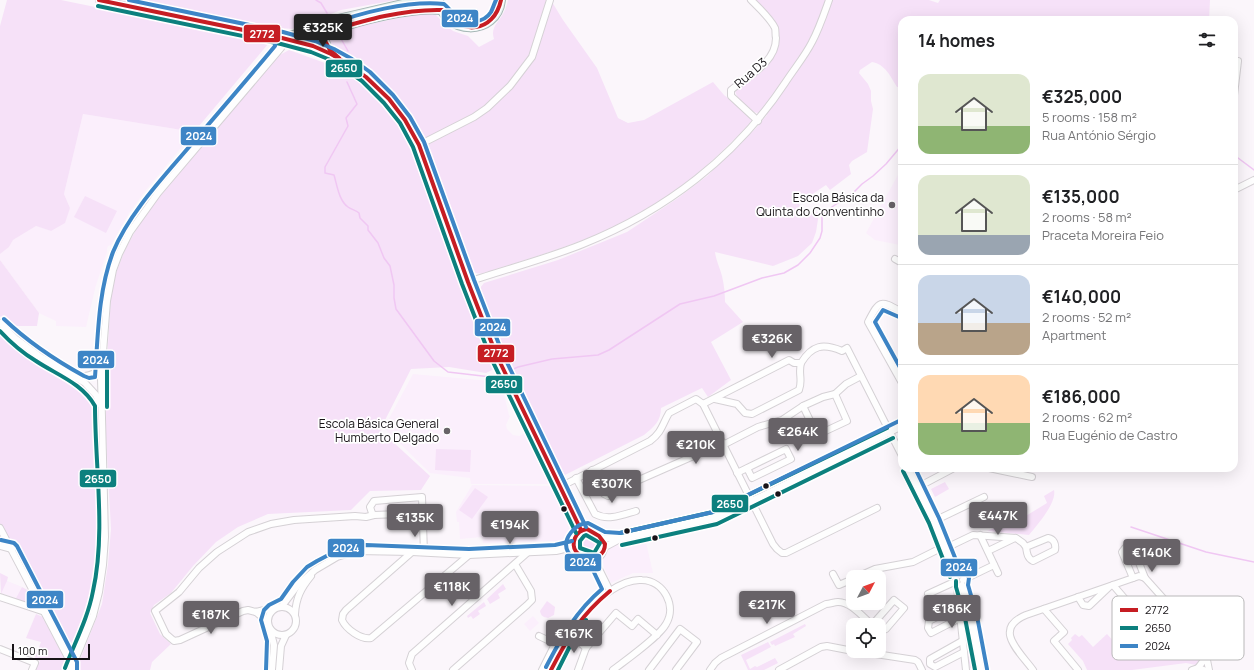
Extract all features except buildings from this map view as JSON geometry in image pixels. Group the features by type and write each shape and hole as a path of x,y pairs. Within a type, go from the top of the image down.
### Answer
{"main road":[{"path":"282,38 315,29 338,19 420,0"},
{"path":"439,0 442,10 448,19 457,25 468,28 478,27 491,21 496,15 502,1"},
{"path":"307,44 314,42 329,31 355,23 395,14 429,9 442,10"},
{"path":"307,44 315,29"},
{"path":"329,31 324,39 328,50 332,54"}],"street":[{"path":"99,0 307,44 332,54 354,69 375,85 394,105 408,125 419,145 468,282 496,354 581,530"},
{"path":"419,145 474,117 488,108 510,86 532,57 550,0"},
{"name":"Rua D3","path":"751,0 775,29 776,46 773,53 757,70 731,90 731,96 758,121"},
{"path":"468,282 582,244 634,221 672,198 694,182 722,158 758,121 778,94 812,42 829,0"},
{"path":"71,668 93,616 99,592 103,565 105,537 101,370 109,286 119,254 130,232 158,193 281,48 282,38"},
{"path":"1238,188 1254,180"},
{"path":"898,310 886,303 880,303 876,307 868,322 898,376"},
{"path":"0,323 27,348 85,383 96,395 101,404"},
{"path":"715,399 737,404 745,413 752,414 799,390 801,384 798,371 801,363 806,355 815,348 825,346 842,351 847,348 898,448"},
{"path":"703,404 789,360 794,363 801,363"},
{"path":"74,377 92,375 101,370"},
{"path":"592,470 604,494 608,496 623,487 723,444 758,427 782,420 803,406 823,397 835,394 846,384 861,376"},
{"path":"85,383 93,384 101,382"},
{"path":"803,406 817,435 847,421 835,394"},
{"path":"560,487 650,441 663,428 669,413 696,399 700,400 703,404 773,544 782,553 786,553 877,508"},
{"path":"620,539 603,538 587,529 581,530 574,539 572,547 575,552 585,558 594,559 598,557 605,547 620,539 715,518 898,428"},
{"path":"737,473 747,468 786,449 791,459 752,478 747,468"},
{"path":"910,472 934,521 956,575 960,576 958,584 959,606 966,670"},
{"path":"918,487 946,472"},
{"path":"1008,472 1032,477"},
{"path":"576,478 595,514 601,517 611,518 636,511"},
{"path":"286,635 278,634 269,627 263,618 256,612 248,610 180,640 171,640 166,634 155,611 178,592 199,568 217,552 248,532 271,524 294,520 354,516 362,514 374,501 422,497 424,552"},
{"path":"934,521 984,497"},
{"path":"370,507 374,515"},
{"path":"354,516 366,518 374,515 423,513"},
{"path":"0,528 44,612 71,668"},
{"path":"873,570 913,562 973,535 1016,538 1026,547 1028,555 1033,561 1052,552 1055,550 1056,546 1053,540 1048,538 1026,547"},
{"path":"980,535 998,573"},
{"path":"603,538 605,547"},
{"path":"988,551 1016,538"},
{"path":"0,546 12,549"},
{"path":"272,670 274,645 269,627 268,616 273,609 280,606 304,579 320,566 337,557 357,551 424,552 469,556 556,552 572,547"},
{"path":"1133,578 1122,552 1125,548 1130,547 1134,550 1145,578 1161,596"},
{"path":"412,552 346,610 343,614 342,620 344,625 364,638 371,638 469,556"},
{"path":"412,670 409,664 412,654 527,553"},
{"path":"594,559 610,591"},
{"path":"453,670 532,600 531,591 515,564"},
{"path":"928,594 958,584 994,565"},
{"path":"279,670 281,646 286,635 296,626 296,602 300,590 320,566"},
{"path":"833,574 839,585 846,582"},
{"path":"1032,669 1014,646 1010,637 1012,626 1020,618 1139,576 1145,578"},
{"path":"551,670 568,637 584,613 595,602 610,591 628,582 641,580 653,582 659,586 668,598 670,613 665,626 657,635 613,670"},
{"path":"958,584 971,617 981,670"},
{"path":"1078,597 1083,605 1089,606 1112,585"},
{"path":"1112,585 1122,596"},
{"path":"0,597 44,612"},
{"path":"878,618 894,600 904,608 886,629"},
{"path":"710,670 714,663 721,658 826,604 837,602 849,605 864,618"},
{"path":"256,612 280,606 290,608 295,614"},
{"path":"959,606 928,621 928,628 931,632 960,618"},
{"path":"1044,609 1064,632 1054,641 1078,670"},
{"path":"578,670 586,648 616,613 632,626 638,619 657,635"},
{"path":"649,670 680,629 697,642 676,670"},
{"path":"539,636 562,648"},
{"path":"568,637 576,639 586,648"},
{"path":"962,641 934,655 930,659 930,664 935,667 964,652"},
{"path":"542,670 555,644"},
{"path":"779,670 821,647 827,646 846,649"},
{"path":"0,649 35,663 32,670"},
{"path":"886,656 915,660 918,662 922,670"},
{"path":"1198,669 1204,660"},
{"path":"1208,660 1209,670"}],"shaded area":[{"path":"7,0 61,0 266,42 268,44 194,132 83,114 64,194 70,208 65,223 51,231 36,226 13,240 9,247 0,254 0,26"},
{"path":"130,0 396,0 341,10 292,29 260,26"},
{"path":"508,0 546,0 530,54 507,86 480,111 425,140 395,94 367,68 333,49 328,39 332,34 369,24 431,12 434,13 453,31 468,36 479,47 494,39 494,28 506,8"},
{"path":"755,0 929,0 938,3 940,0 1210,0 1209,16 898,16 898,87 884,68 877,63 872,62 860,70 859,73 868,84 871,91 873,109 867,152 852,161 849,165 851,174 830,190 826,185 799,203 802,213 809,211 819,213 816,232 812,243 798,256 773,266 715,252 723,279 725,302 743,322 711,342 731,380 708,397 702,388 661,408 660,417 651,429 644,435 563,476 543,433 515,380 480,295 480,288 484,283 558,260 627,232 678,198 707,176 756,128 767,115 762,110 759,113 756,113 748,108 738,97 735,90 770,59 777,27 774,19"},
{"path":"552,2 597,68 618,118 628,123 644,120 713,82 724,95 749,115 751,121 722,152 692,178 659,202 624,222 573,244 481,274 477,273 468,265 427,145 477,118 522,75"},
{"path":"289,50 347,71 387,103 410,138 434,200 491,360 496,368 486,373 449,367 411,369 380,430 430,476 421,490 370,491 351,510 268,514 238,527 216,542 193,566 171,593 154,605 150,613 160,634 171,644 152,662 150,670 76,670 102,604 108,564 111,529 106,436 106,376 111,296 116,273 125,250 137,228 152,206 278,56"},
{"path":"83,114 194,132 145,191 129,213 111,245 108,246 96,285 86,327 56,326 56,321 39,313 0,260 0,254 9,247 13,240 36,226 51,231 70,208 64,194"},
{"name":"Escola Básica da Quinta do Conventinho","path":"898,175 898,245 875,240 866,233"},
{"path":"85,196 117,211 106,233 74,217"},
{"path":"0,260 39,313 37,326 9,326 0,316"},
{"path":"0,325 28,354 70,381 95,403 99,527 98,567 90,607 72,655 0,524"},
{"name":"Escola Básica General Humberto Delgado","path":"413,374 501,382 510,416 506,425 507,429 513,435 519,436 525,433 550,484 471,484 470,478 430,473 384,428"},
{"path":"436,449 471,450 470,472 435,470"},
{"path":"945,482 949,489 935,497 931,489"},
{"path":"472,485 551,486 566,516 571,518 572,525 570,531 563,541 557,545 553,541 483,543 482,537 460,539 459,522 457,522 456,512"},
{"path":"475,488 488,497 472,519 459,510"},
{"path":"1054,490 1050,507 1029,535 987,531 1001,525 1016,522 1047,503 1044,496"},
{"path":"585,535 598,542 599,545 595,553 590,554 579,546 578,543"},
{"path":"645,538 653,573 633,573 611,583 604,567 602,557 616,544"},
{"path":"0,573 8,577 1,594"},
{"path":"7,581 22,587 15,600 15,598 1,594"},
{"path":"503,584 506,589 498,594 500,598 490,604 487,599"},
{"path":"22,587 31,592 35,602 30,606 15,600"},
{"path":"962,599 964,599 969,615 977,666 970,668 967,652"},
{"path":"547,601 555,607 554,615 548,618 542,616 540,611"},
{"path":"484,602 486,606 478,611 480,614 473,619 471,616 468,618 467,616"},
{"path":"36,614 43,617 68,664 66,670 36,670 40,661 35,658 41,642 26,638"},
{"path":"533,616 539,623 530,631 524,624"},
{"path":"805,624 806,626 793,634 795,637 775,646 770,642"},
{"path":"1075,634 1079,637 1082,635 1093,647 1107,634 1112,640 1112,660 1199,660 1196,665 1186,663 1132,670 1087,670 1083,661 1068,644 1072,640 1071,638"},
{"path":"768,642 771,647 746,660 750,669 775,658 778,663 764,670 748,670 741,655"}],"waterway":[{"path":"316,0 321,3 327,13"},
{"path":"340,37 348,51"},
{"path":"347,82 357,104 346,118 348,126 325,167 325,173 334,175 342,201 348,207 359,213 360,218 368,226 368,230 378,243 384,258 390,266 394,285 396,309 434,361 448,372 491,377 502,374"},
{"path":"509,371 518,367 552,359 598,355 609,350 680,304 714,296 762,278 784,273 798,265 810,253 820,238 822,231 822,216 826,211 854,192 873,176 898,150"},
{"path":"1238,158 1254,170"},
{"path":"1131,527 1206,552 1254,562"}],"transit line":[{"name":"2772","path":"99,0 282,38 313,46 348,64 366,77 389,99 405,120 419,145 468,282 496,354 581,530"},
{"name":"2024","path":"129,0 283,32 315,41 352,59 370,72 393,95 410,117 424,142 502,352 586,527"},
{"name":"2024","path":"305,38 326,26 368,12 416,4 444,4 454,14 462,19 466,21 476,21 488,16 496,0"},
{"name":"2772","path":"339,58 330,50 324,39 329,31 385,16 427,10 442,10 449,18 458,24 467,27 476,27 484,25 491,19 497,11 501,0"},
{"name":"2650","path":"98,6 281,44 311,52 328,59 345,69 362,81 384,103 400,123 413,147 462,284 490,356 576,533"},
{"name":"2024","path":"4,319 32,343 52,357 84,376 89,378 95,377 98,330 104,282 113,252 119,239 135,213 154,188 275,46 276,37"},
{"name":"2024","path":"898,317 883,310 875,322 898,364"},
{"name":"2650","path":"0,331 26,355 76,385 90,398 95,406 99,499 99,546 97,569 88,611 65,668"},
{"name":"2650","path":"107,370 107,407"},
{"name":"2024","path":"546,667 570,625 584,606 602,589 590,564 578,561 572,557 566,547 568,537 579,526 588,523 605,532 620,533 713,512 898,421"},
{"name":"2650","path":"620,533 713,512 887,428"},
{"name":"2650","path":"622,545 717,524 893,438"},
{"name":"2650","path":"904,472 929,523 950,577"},
{"name":"2024","path":"917,472 939,518 960,570 966,573 969,578 968,585 977,616 987,669"},
{"name":"2772","path":"587,529 599,536 605,544 603,551 593,558 587,558 581,555 576,551 574,545 577,535 581,531 587,529"},
{"name":"2650","path":"586,535 600,543 594,553 580,548 580,541 586,535"},
{"name":"2024","path":"1,540 14,543 17,546 77,662 77,670"},
{"name":"2024","path":"266,670 267,641 261,620 264,610 269,605 281,599 293,582 307,567 336,551 366,545 469,549 555,545 572,541"},
{"name":"2650","path":"956,581 956,587 965,618 975,670"},
{"name":"2772","path":"551,670 576,627 591,609 610,591"},
{"name":"2650","path":"558,670 573,640 586,620"}],"place":[{"name":"Escola Básica da Quinta do Conventinho","path":"892,205"},
{"name":"Escola Básica General Humberto Delgado","path":"447,431"}]}
